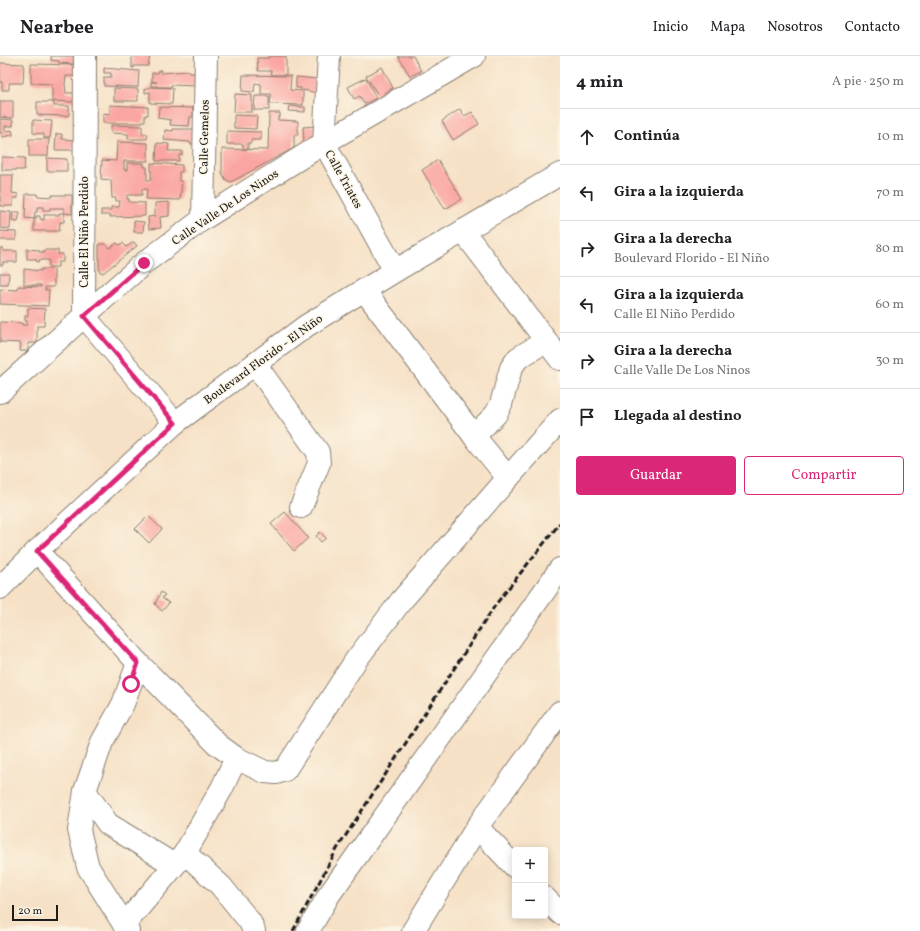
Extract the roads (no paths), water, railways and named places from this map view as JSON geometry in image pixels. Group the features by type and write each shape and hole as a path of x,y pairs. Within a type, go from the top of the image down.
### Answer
{"street":[{"name":"Calle El Niño Perdido","path":"84,316 85,56"},
{"name":"Calle Gemelos","path":"203,219 206,56"},
{"name":"Calle Triates","path":"329,56 324,143 395,271"},
{"name":"Calle Valle De Los Ninos","path":"0,392 144,263 203,219 324,143 474,56"},
{"name":"Boulevard Florido - El Niño","path":"0,588 37,551 175,423 306,326 395,271 560,174"},
{"path":"463,231 560,359"},
{"path":"364,290 474,436 508,478"},
{"path":"84,316 175,423"},
{"path":"474,436 496,414 501,404 511,368 518,358 546,341"},
{"path":"255,364 318,452 319,463 301,507"},
{"path":"37,551 138,663 207,735 236,758 265,772 276,773 285,770 356,660 401,601 560,420"},
{"path":"308,931 329,895 560,569"},
{"path":"138,663 123,704 102,742 85,791 79,830 88,868 126,928 179,859 222,788 236,758"},
{"path":"413,931 477,827 558,722"},
{"path":"85,791 108,824 179,859 221,886 250,922 254,931"},
{"path":"477,827 512,864"},
{"path":"548,901 560,913"}],"railway":[{"path":"293,931 337,849 496,604 560,523"}]}
